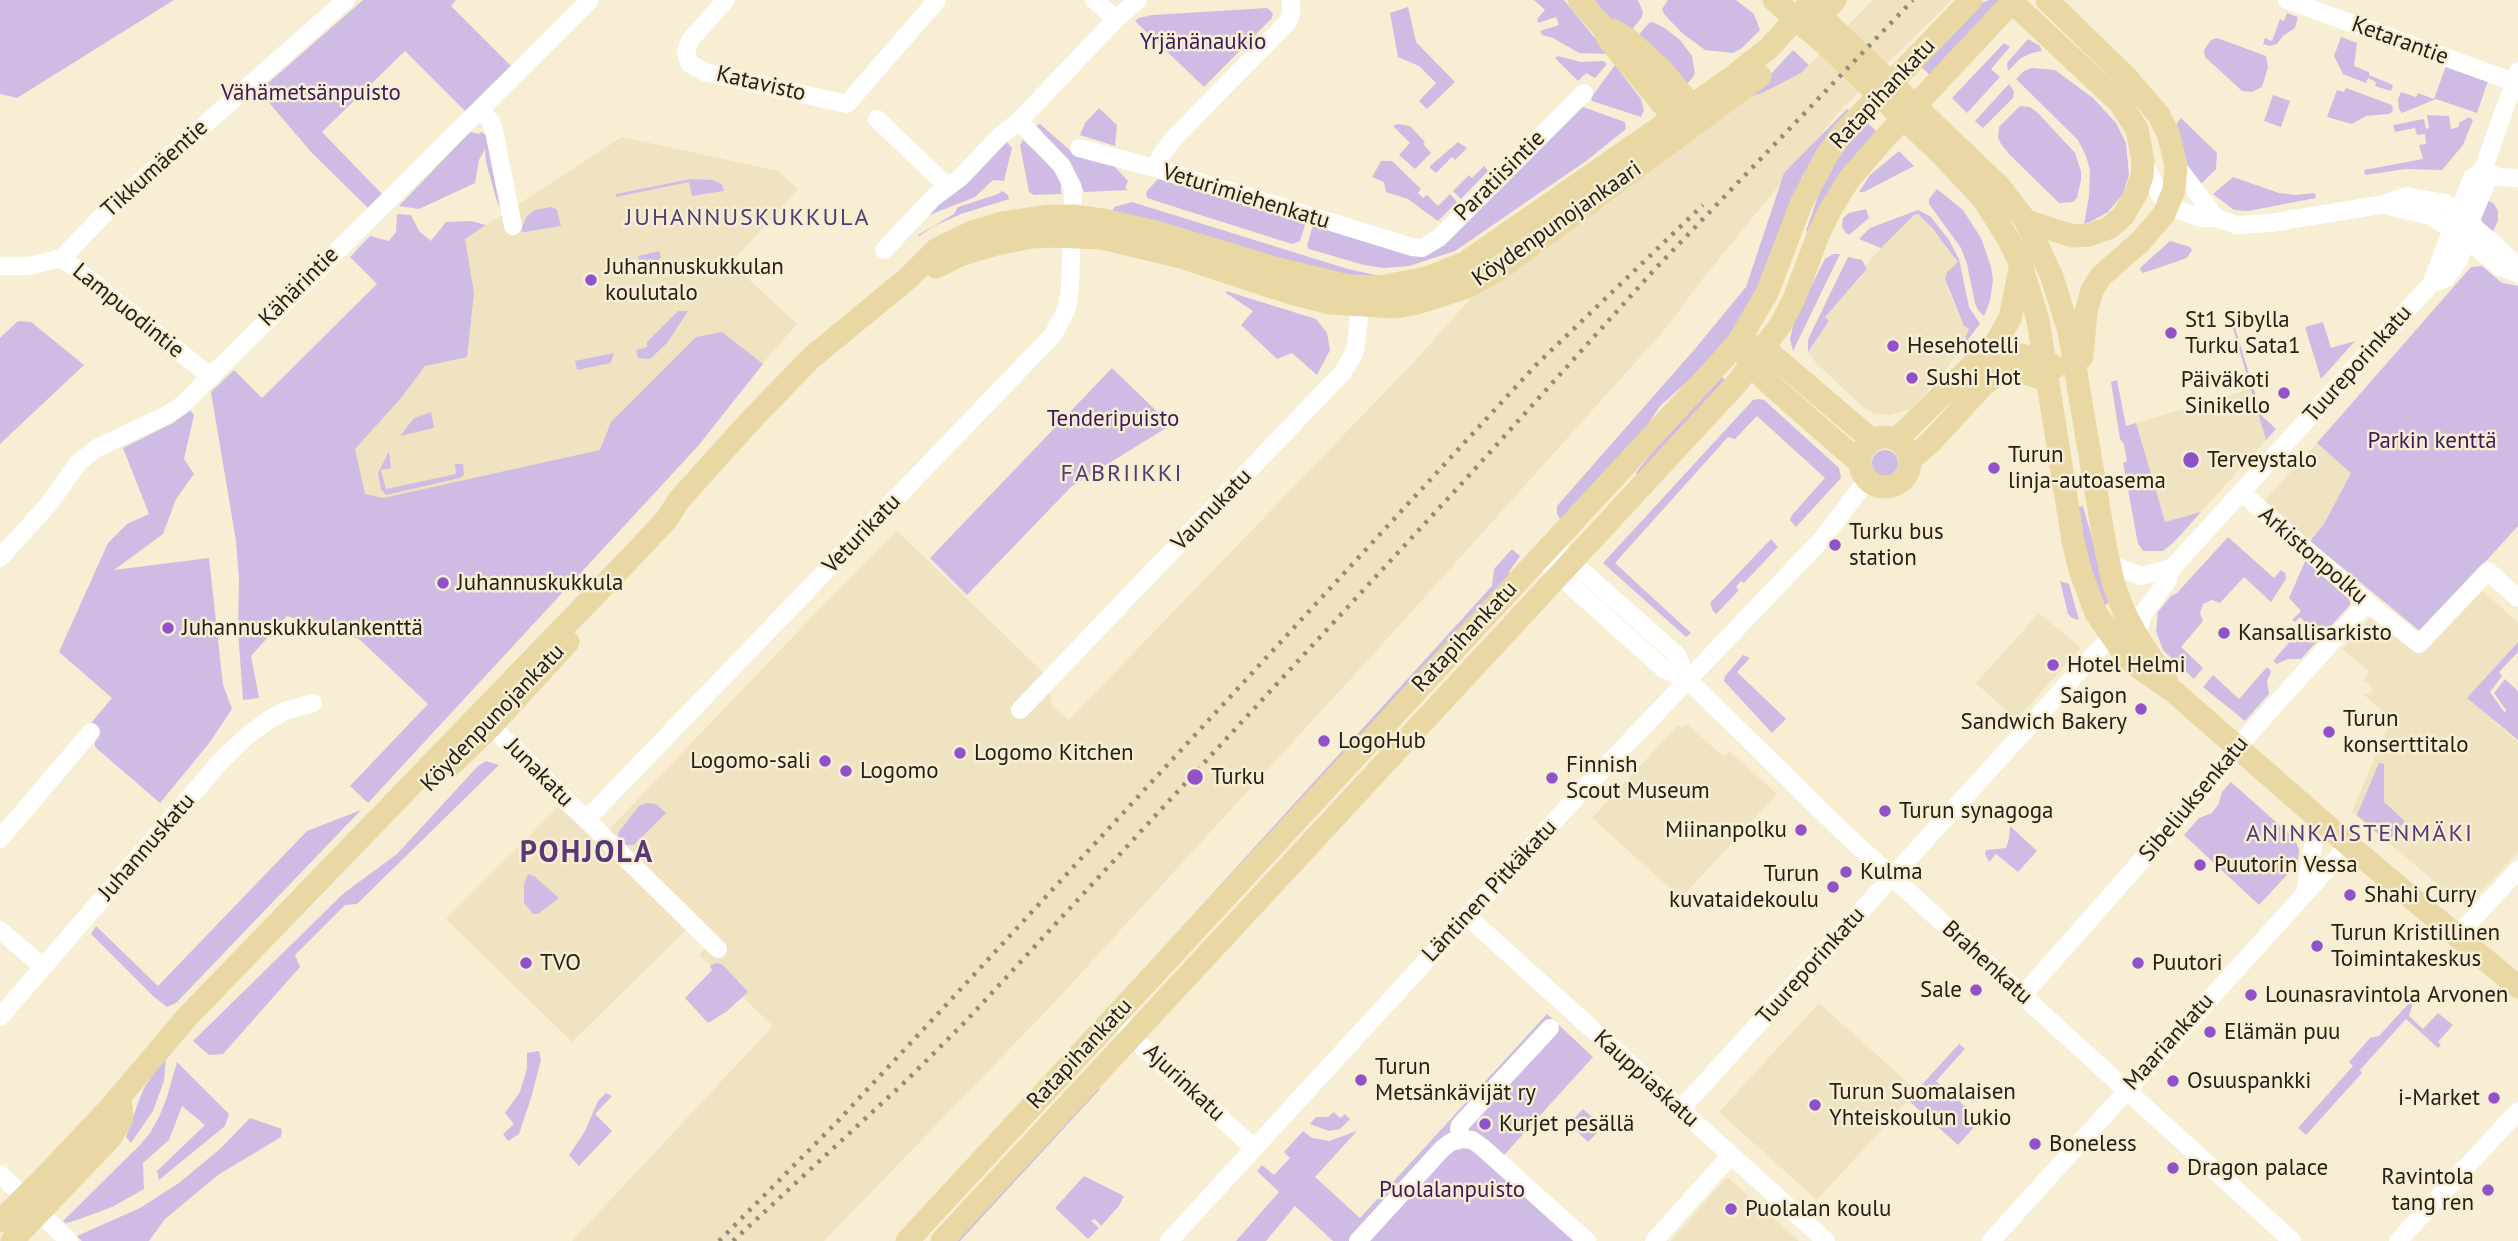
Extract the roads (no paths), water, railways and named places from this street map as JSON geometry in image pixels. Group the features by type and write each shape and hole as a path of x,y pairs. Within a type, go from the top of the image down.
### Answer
{"main road":[{"path":"1579,0 1603,27 1619,32 1662,70 1689,119"},
{"path":"1774,0 1977,177 1999,186 2026,221 2061,300 2069,331 2109,564 2119,601 2137,636 2173,691"},
{"path":"1804,0 1977,177 2021,265 2038,320 2073,541 2081,573 2096,613 2111,635 2138,667 2173,691 2349,845 2518,987"},
{"path":"1689,119 1752,63 1813,0"},
{"path":"1689,119 1760,76 1835,0"},
{"name":"Ratapihankatu","path":"907,1241 1738,342 1767,293 1801,204 1827,155 1842,134 1971,0"},
{"path":"2047,0 2126,77 2159,115 2169,136 2176,165 2174,191 2153,229 2109,268 2092,290 2086,312 2079,384"},
{"path":"2012,1 2119,102 2137,129 2143,161 2142,176 2132,202 2123,216 2109,228 2089,235 2073,236 2026,221"},
{"name":"Ratapihankatu","path":"942,1241 1758,357 1781,324 1794,299 1830,210 1850,178 2012,1"},
{"name":"Köydenpunojankaari","path":"1073,227 1103,220 1156,232 1396,307 1467,288 1498,270 1689,119"},
{"name":"Köydenpunojankatu","path":"12,1241 32,1205 188,1017 351,847 485,720 667,519 680,500 751,419 811,358 841,336 907,279 928,257 972,233 1027,219 1073,227"},
{"path":"1897,439 1997,341 2007,324 2021,265"},
{"path":"1738,342 1872,440"},
{"path":"1978,362 2009,355 2046,370"},
{"path":"1758,357 1863,472 1881,487 1896,485 1907,475 1910,460 1908,450 1897,439 1882,437 1872,440 1862,452 1863,472"},
{"path":"1910,460 1930,443 1984,384 2000,373 2063,371 2079,384"},
{"name":"Köydenpunojankatu","path":"0,1221 32,1205"}],"street":[{"name":"Tikkumäentie","path":"62,258 109,209 346,0"},
{"name":"Kähärintie","path":"0,558 49,504 78,463 88,454 174,412 590,0"},
{"name":"Katavisto","path":"726,0 690,40 686,52 689,64 704,72 847,104 937,0"},
{"path":"1094,0 1116,19"},
{"path":"884,250 933,198 960,178 1000,136 1019,121 1116,19 1138,0"},
{"path":"1155,168 1173,139 1287,23 1291,14 1291,0"},
{"name":"Ketarantie","path":"2287,0 2516,76"},
{"name":"Tuureporinkatu","path":"2137,636 2143,614 2167,581 2172,568 2431,284 2445,279 2454,270 2462,226 2485,186 2483,170 2516,76"},
{"name":"Paratiisintie","path":"1412,247 1422,248 1438,238 1584,93"},
{"path":"480,109 491,122 494,131 513,226"},
{"path":"877,119 948,187"},
{"path":"1019,121 1069,176 1073,188 1073,227"},
{"name":"Veturimiehenkatu","path":"1079,148 1155,168 1412,247"},
{"path":"2143,161 2168,206 2201,218 2216,218 2227,223 2250,225 2385,204 2462,226 2508,257 2518,273"},
{"path":"2176,165 2216,218"},
{"path":"2483,170 2498,177 2518,178"},
{"name":"Veturikatu","path":"586,820 1053,335 1067,308 1073,227"},
{"name":"Lampuodintie","path":"0,266 29,266 62,258 210,376"},
{"name":"Vaunukatu","path":"1020,710 1343,372 1355,351 1362,297"},
{"name":"Läntinen Pitkäkatu","path":"1169,1241 1467,916 1822,538 1863,472"},
{"name":"Arkistonpolku","path":"2241,492 2367,603 2419,644 2488,571 2518,598"},
{"name":"Brahenkatu","path":"1545,551 1551,567 1564,567 1677,655 1688,679 1809,799 2292,1241"},
{"path":"2109,564 2141,576 2172,568"},
{"name":"Sibeliuksenkatu","path":"2023,995 2200,795 2256,726 2367,603"},
{"name":"Tuureporinkatu","path":"1680,1110 2111,635"},
{"name":"Juhannuskatu","path":"0,1017 221,761 248,735 270,719 285,710 313,703"},
{"name":"Junakatu","path":"485,720 718,949"},
{"path":"0,839 91,732"},
{"path":"2305,894 2318,817"},
{"name":"Maariankatu","path":"1991,1241 2349,845"},
{"path":"2457,936 2518,870"},
{"name":"Kauppiaskatu","path":"1467,916 1826,1241"},
{"path":"0,930 43,967"},
{"name":"Ajurinkatu","path":"1116,1016 1144,1048 1254,1148"},
{"path":"1462,1139 1459,1129 1461,1125 1550,1028"},
{"path":"2398,1241 2518,1111"},
{"path":"1357,1241 1442,1149 1451,1142 1462,1139 1472,1140 1482,1147 1587,1241"},
{"path":"1654,1241 1731,1155"},
{"path":"0,1174 69,1241"}],"railway":[{"path":"733,1241 907,1080 966,1021 1464,481 1655,269 1913,0"},
{"path":"719,1241 836,1123 947,1004 1536,365 1703,205"}],"place":[{"name":"Juhannuskukkulan koulutalo","path":"591,280"},
{"name":"St1 Sibylla Turku Sata1","path":"2171,333"},
{"name":"Hesehotelli","path":"1893,346"},
{"name":"Sushi Hot","path":"1912,378"},
{"name":"Päiväkoti Sinikello","path":"2284,393"},
{"name":"Terveystalo","path":"2191,460"},
{"name":"Turun linja-autoasema","path":"1994,468"},
{"name":"Turku bus station","path":"1835,545"},
{"name":"Juhannuskukkula","path":"443,583"},
{"name":"Juhannuskukkulankenttä","path":"168,628"},
{"name":"Kansallisarkisto","path":"2224,633"},
{"name":"Hotel Helmi","path":"2053,665"},
{"name":"Saigon Sandwich Bakery","path":"2141,709"},
{"name":"Turun konserttitalo","path":"2329,732"},
{"name":"LogoHub","path":"1324,741"},
{"name":"Logomo Kitchen","path":"960,753"},
{"name":"Logomo-sali","path":"825,761"},
{"name":"Logomo","path":"846,771"},
{"name":"Turku","path":"1195,777"},
{"name":"Finnish Scout Museum","path":"1552,778"},
{"name":"Turun synagoga","path":"1885,811"},
{"name":"Miinanpolku","path":"1801,830"},
{"name":"Puutorin Vessa","path":"2200,865"},
{"name":"Kulma","path":"1846,872"},
{"name":"Turun kuvataidekoulu","path":"1833,887"},
{"name":"Shahi Curry","path":"2350,895"},
{"name":"Turun Kristillinen Toimintakeskus","path":"2317,946"},
{"name":"TVO","path":"526,963"},
{"name":"Puutori","path":"2138,963"},
{"name":"Sale","path":"1976,990"},
{"name":"Lounasravintola Arvonen","path":"2251,995"},
{"name":"Elämän puu","path":"2210,1032"},
{"name":"Turun Metsänkävijät ry","path":"1361,1080"},
{"name":"Osuuspankki","path":"2173,1081"},
{"name":"i-Market","path":"2494,1098"},
{"name":"Turun Suomalaisen Yhteiskoulun lukio","path":"1815,1105"},
{"name":"Kurjet pesällä","path":"1485,1124"},
{"name":"Boneless","path":"2035,1144"},
{"name":"Dragon palace","path":"2173,1168"},
{"name":"Ravintola tang ren","path":"2488,1190"},
{"name":"Puolalan koulu","path":"1731,1209"}],"district":[{"name":"JUHANNUSKUKKULA","path":"748,218"},
{"name":"FABRIIKKI","path":"1122,474"},
{"name":"ANINKAISTENMÄKI","path":"2360,834"},
{"name":"POHJOLA","path":"587,853"}],"park label":[{"name":"Yrjänänaukio","path":"1203,42"},
{"name":"Vähämetsänpuisto","path":"311,93"},
{"name":"Tenderipuisto","path":"1113,419"},
{"name":"Parkin kenttä","path":"2432,441"},
{"name":"Puolalanpuisto","path":"1452,1190"}]}
